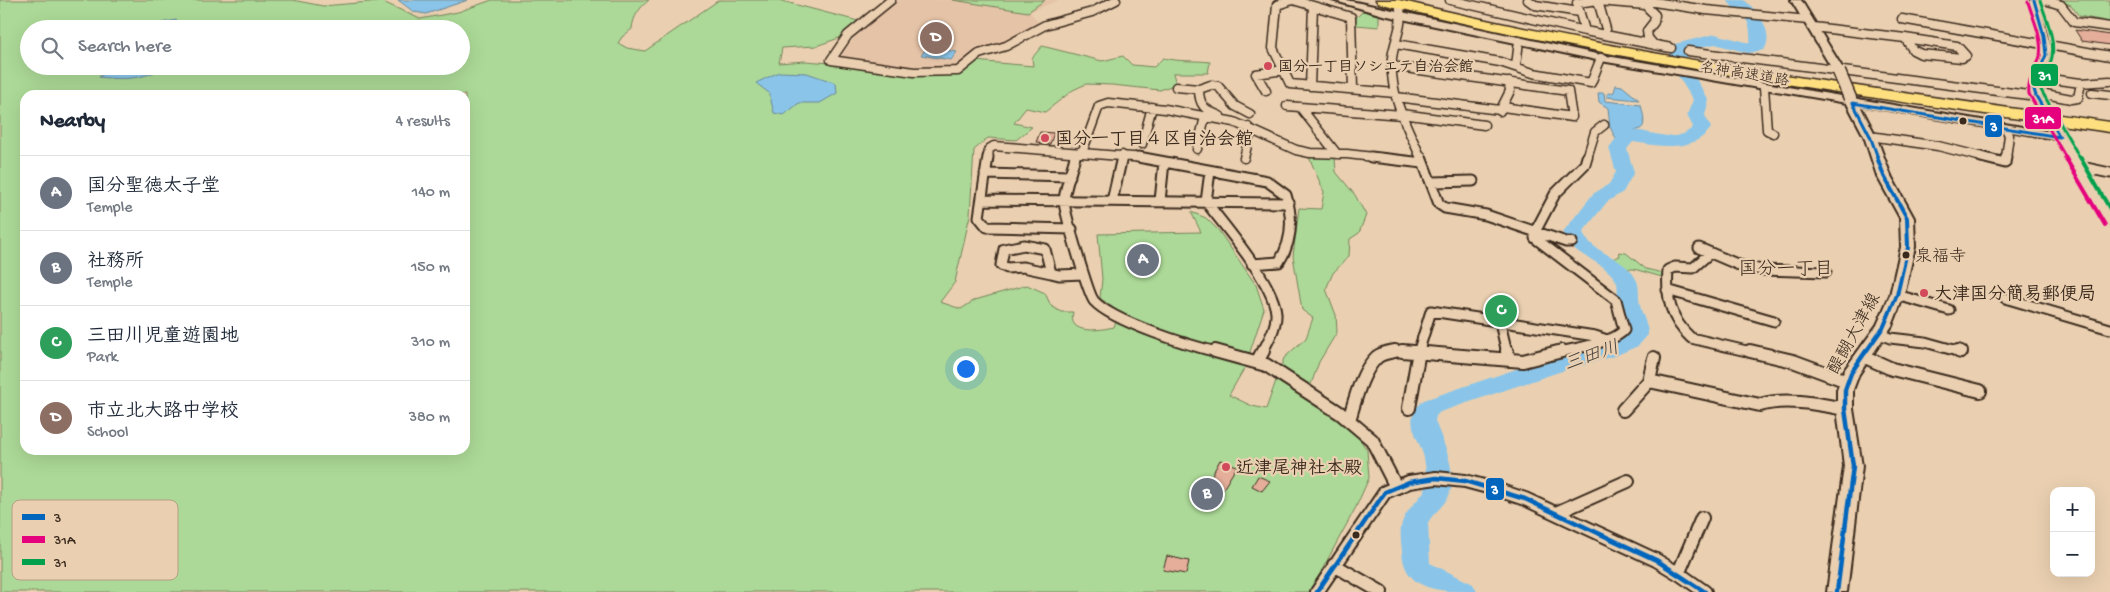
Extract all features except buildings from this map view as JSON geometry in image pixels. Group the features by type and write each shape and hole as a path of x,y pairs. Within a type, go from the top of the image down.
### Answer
{"highway":[{"name":"名神高速道路","path":"1383,0 1489,26 1668,54"},
{"name":"名神高速道路","path":"1403,8 1487,18 1709,64 2110,127"},
{"name":"名神高速道路","path":"1709,64 2110,120"}],"main road":[{"name":"醍醐大津線","path":"1796,0 1838,71 1870,136 1884,176 1907,218 1908,247 1897,294 1879,334 1851,373 1843,398 1853,466 1838,592"}],"street":[{"path":"891,0 848,35 830,60 914,72 958,71 978,54 1006,46 1044,26 1092,12 1116,0"},
{"path":"1353,89 1351,17 1293,0 1278,5 1273,48 1290,84 1395,94 1500,111 1572,117 1568,91 1392,66"},
{"path":"1336,0 1403,8 1519,41 1676,72 1852,100 2006,129 2058,134"},
{"path":"1450,0 1654,45"},
{"path":"1528,0 1535,5 1579,12"},
{"path":"2034,0 2046,49 2042,68 2034,81 2036,96 2110,222"},
{"path":"2045,0 2061,5 2074,22 2110,27"},
{"path":"1598,1 1606,29"},
{"path":"1585,31 1576,2 1643,2 1756,14 1950,44 1957,46 1966,56 1962,58 1921,54 1913,50 1905,38"},
{"path":"1643,2 1656,16 1655,22 1648,31 1648,38 1654,45 1668,54"},
{"path":"1310,86 1313,7"},
{"path":"1403,8 1402,28 1396,44 1392,66 1395,94 1432,182 1439,204 1445,208 1486,215 1566,242 1572,242"},
{"path":"1902,19 2110,56"},
{"path":"1516,66 1519,41"},
{"path":"1396,44 1516,66 1533,73 1591,83 1601,58"},
{"path":"1688,51 2071,99 2078,98 2081,83"},
{"path":"1266,91 1256,74 1284,70"},
{"path":"2050,79 2081,83 2110,81"},
{"path":"1500,111 1510,91 1509,82"},
{"path":"1176,87 1199,89 1211,85 1218,86 1236,106 1250,114"},
{"path":"1764,87 1767,130 1773,133"},
{"path":"1199,89 1199,103 1201,106 1296,150 1423,164"},
{"path":"2092,93 2110,95"},
{"path":"1234,122 1152,108 1108,103 1099,106 1083,150 1075,155 1064,200 1083,274 1093,300 1118,318 1199,348 1232,354 1257,362 1278,372 1349,420 1374,442 1387,474 1395,485"},
{"path":"1287,106 1402,114 1484,125"},
{"path":"1300,107 1337,154"},
{"path":"1142,144 1152,108"},
{"path":"1197,149 1205,117"},
{"path":"1349,420 1370,366 1376,358 1385,352 1509,360 1534,359 1607,340 1621,334 1624,330 1616,300 1537,242 1535,238 1535,232 1555,194 1584,164 1595,132 1604,124"},
{"path":"1244,158 1250,134 1248,127"},
{"path":"1870,136 1938,146 2005,163 2009,135 2006,129"},
{"path":"1072,229 987,227 979,217 989,149 994,146 1122,155 1267,181 1286,195 1289,203 1288,236 1283,256 1279,262 1252,264"},
{"path":"1112,201 1122,155"},
{"path":"1160,201 1164,162"},
{"path":"2077,166 2110,173"},
{"path":"1210,171 1206,202 1252,264 1269,293 1276,311 1272,332 1257,362"},
{"path":"985,174 1070,176"},
{"path":"1432,182 1473,181"},
{"path":"982,200 1289,203"},
{"path":"1051,274 1044,249 1038,246 1009,246 1004,249 1002,266 1007,268 1022,267 1051,274 1083,274"},
{"path":"1699,248 1739,265 1762,270 1826,272"},
{"path":"1710,253 1693,268 1668,270 1669,310 1683,332 1691,338 1793,361 1847,381"},
{"path":"1667,290 1774,322"},
{"path":"1897,294 1949,310"},
{"path":"2005,298 2110,329"},
{"path":"1409,408 1418,353 1431,311 1595,336 1607,340"},
{"path":"1500,323 1509,360"},
{"path":"1879,334 1890,338 1925,342 1961,352"},
{"path":"1863,356 1892,369 1980,391"},
{"path":"1623,410 1649,381 1654,358"},
{"path":"1649,381 1760,405 1773,401 1792,403 1815,402 1845,409"},
{"path":"1317,592 1385,492 1395,485 1440,479 1512,493 1679,572 1705,592"},
{"path":"1556,513 1628,481"},
{"path":"1679,572 1702,518"},
{"path":"1334,565 1381,592"}],"shaded area":[{"path":"897,0 1059,0 1030,12 1041,25 958,68 917,68 841,56 857,34"}],"green space":[{"path":"0,0 292,0 323,6 381,1 420,19 458,12 492,0 649,0 637,13 632,29 618,43 627,48 645,51 719,0 778,0 858,21 842,37 816,46 782,48 779,63 805,61 962,73 974,61 1033,66 1032,58 1042,46 1102,61 1123,56 1132,65 1154,67 1163,58 1210,62 1208,73 1173,73 1176,84 1160,90 1086,84 1073,90 1045,112 1026,108 1014,123 1032,127 1016,140 988,138 974,150 970,215 955,282 940,302 961,309 975,300 1027,285 1045,293 1051,306 1061,312 1073,312 1072,320 1080,328 1093,330 1114,327 1119,312 1100,298 1102,279 1098,234 1201,232 1191,212 1206,218 1219,231 1256,285 1264,309 1245,367 1229,395 1252,406 1266,409 1284,358 1306,338 1313,318 1302,310 1293,256 1299,208 1321,209 1324,192 1309,157 1335,158 1336,172 1355,195 1366,215 1359,233 1350,239 1349,256 1333,273 1326,289 1336,315 1337,332 1319,362 1310,387 1309,401 1354,430 1367,450 1369,478 1356,507 1310,592 0,592"},
{"path":"953,0 1045,0 1028,12"},
{"path":"2057,0 2110,0 2110,22 2079,16 2071,5"},
{"path":"1363,11 1379,15 1379,27 1356,25 1356,18"},
{"path":"1619,252 1626,253 1646,269 1663,273 1662,277 1634,269 1621,269 1612,259 1620,256"},
{"path":"1501,297 1514,298 1518,321 1487,317 1486,306 1489,302"}],"water":[{"path":"398,0 468,0 426,14 414,12"},
{"path":"928,47 957,52 951,60 921,55"},
{"path":"779,72 807,73 836,83 837,93 820,103 799,103 784,115 774,113 769,93 756,83"},
{"path":"102,75 145,75 116,79 99,77"},
{"path":"1616,85 1622,86 1639,100 1607,97 1607,94 1614,92"},
{"path":"1598,93 1604,93 1605,101 1641,105 1643,127 1623,140 1616,139 1610,127 1608,108 1599,102"}],"waterway":[{"name":"三田川","path":"1463,592 1420,571 1416,563 1415,523 1419,514 1437,494 1440,486 1436,458 1423,421 1424,413 1432,406 1551,366 1609,349 1637,335 1636,324 1629,306 1626,280 1614,266 1581,245 1575,239 1573,232 1600,198 1616,188 1625,172 1618,148 1629,136 1678,141 1688,139 1702,128 1696,115 1701,100 1683,71 1677,52 1681,47 1715,39 1748,48 1758,47 1758,32 1755,20 1747,10 1734,0"},
{"name":"三田川","path":"1618,148 1621,136"}],"transit line":[{"name":"3","path":"2034,0 2044,36 2046,55 2033,86 2036,96 2060,137"},
{"name":"31","path":"2040,0 2051,35 2053,50 2051,61 2042,81 2041,90 2110,209"},
{"name":"31A","path":"2028,2 2039,35 2041,49 2039,61 2030,79 2029,94 2105,225"},
{"name":"3","path":"1853,103 2060,137"},
{"name":"3","path":"1837,592 1853,466 1845,409 1845,390 1851,373 1884,326 1897,295 1908,247 1907,218 1884,176 1870,136 1853,103"},
{"name":"3","path":"1317,592 1385,492 1409,482 1436,478 1465,481 1525,499 1656,560 1705,592"}],"place":[{"name":"市立北大路中学校","path":"936,38"},
{"name":"国分一丁目ソシエテ自治会館","path":"1268,66"},
{"name":"国分一丁目４区自治会館","path":"1045,138"},
{"name":"泉福寺","path":"1906,255"},
{"name":"国分聖徳太子堂","path":"1143,260"},
{"name":"大津国分簡易郵便局","path":"1924,293"},
{"name":"三田川児童遊園地","path":"1501,311"},
{"name":"近津尾神社本殿","path":"1226,467"},
{"name":"社務所","path":"1207,494"}],"district":[{"name":"国分一丁目","path":"1786,267"}]}
